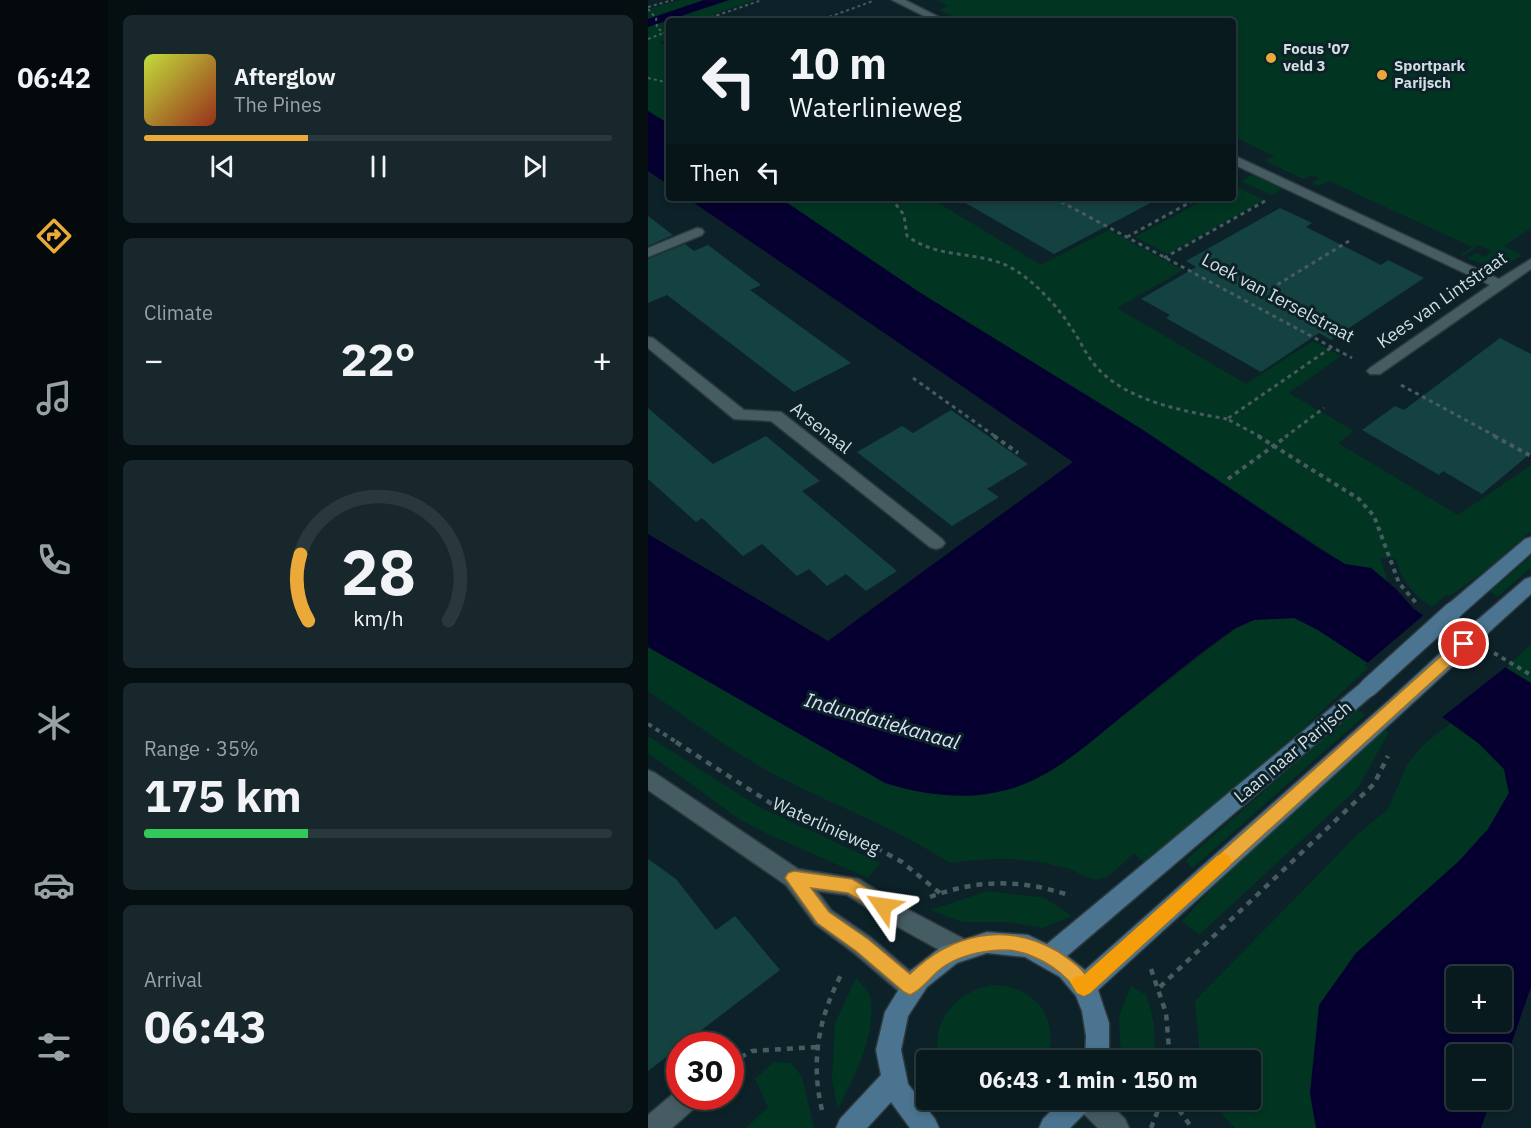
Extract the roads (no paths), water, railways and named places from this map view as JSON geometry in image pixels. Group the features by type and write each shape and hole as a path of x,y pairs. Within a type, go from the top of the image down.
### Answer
{"street":[{"path":"897,0 936,18"},
{"path":"1236,160 1501,285"},
{"path":"648,253 697,232"},
{"name":"Kees van Lintstraat","path":"1375,371 1531,263"},
{"name":"Arsenaal","path":"648,341 740,415 775,416 936,543"},
{"name":"Laan naar Parijsch","path":"1050,956 1368,688 1531,543"},
{"name":"Laan naar Parijsch","path":"1084,987 1531,584"},
{"path":"648,779 794,878 823,917 862,945 910,986"},
{"path":"794,878 852,886 897,915 960,949"},
{"path":"926,1128 906,1106 893,1081 888,1053 891,1025 902,998 910,986 933,964 960,949 991,942 1007,943 1037,949 1050,956 1075,975 1084,987 1091,1001 1099,1031 1098,1050"},
{"path":"849,1128 893,1081"},
{"path":"652,1128 673,1110"},
{"path":"1052,1128 1070,1110"},
{"path":"1098,1110 1116,1128"}],"water":[{"path":"704,0 729,0 675,18 666,18 666,21 648,27 648,19"},
{"path":"648,111 666,122 666,183 648,171"},
{"name":"Indundatiekanaal","path":"691,201 784,201 919,292 1143,430 1317,547 1345,564 1371,568 1395,588 1414,609 1531,683 1531,987 1511,1044 1446,1044 1446,1110 1487,1110 1481,1128 1316,1128 1310,1093 1319,1005 1356,953 1459,861 1488,829 1509,793 1504,769 1478,743 1371,665 1318,630 1294,618 1254,620 1236,628 1192,660 1081,750 1038,778 1006,790 976,795 961,796 915,791 885,783 648,647 648,534 828,641 1073,462"}],"place":[{"name":"Focus '07 veld 3","path":"1271,58"},
{"name":"Sportpark Parijsch","path":"1382,75"}]}
